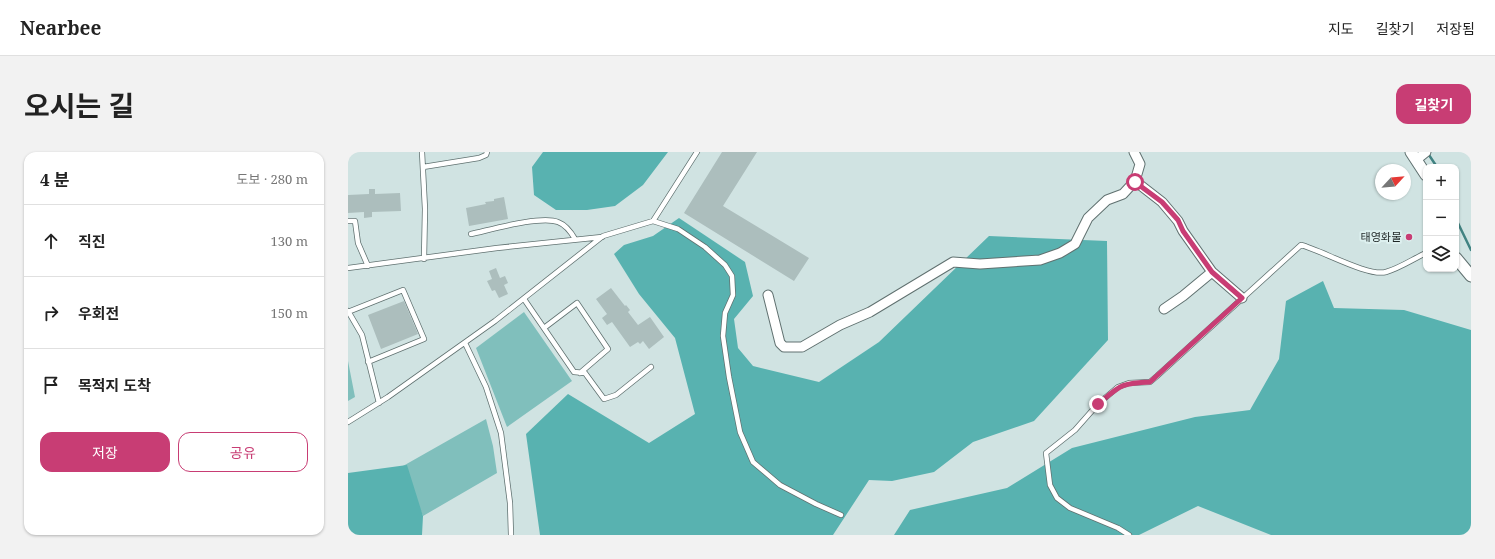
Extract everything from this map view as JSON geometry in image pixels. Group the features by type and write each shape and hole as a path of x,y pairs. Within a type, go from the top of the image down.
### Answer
{"street":[{"path":"768,295 780,343 784,347 802,347 840,325 870,312 953,262 980,264 1040,260 1060,254 1075,244 1088,218 1093,213 1107,200 1122,194 1135,182 1140,164 1134,152"},
{"path":"1419,155 1423,166"},
{"path":"1135,182 1162,202 1178,220 1183,231 1212,272 1242,298"},
{"path":"1459,262 1471,276"},
{"path":"1164,308 1184,296 1212,272"}],"lane":[{"path":"422,152 425,209 424,259"},
{"path":"422,166 480,158 486,155 487,152"},
{"path":"654,221 697,152"},
{"path":"471,234 539,220 557,222 568,228 575,239"},
{"path":"348,221 355,221 358,243 368,266"},
{"path":"348,268 497,248 603,236 654,221 678,229 705,247 725,264 732,276 733,295 725,313 723,336 729,377 740,432 753,462 780,485 841,515"},
{"path":"348,422 379,403 465,343 524,299 603,236"},
{"path":"1130,535 1118,528 1070,508 1056,498 1050,485 1046,454 1075,430 1098,404 1118,387 1129,383 1150,382 1158,376 1301,245 1314,248 1344,263 1373,272 1385,272 1423,254"},
{"path":"368,362 424,340 404,290 348,311 362,335 368,362 379,403"},
{"path":"524,299 574,372 585,373 604,399 616,395 651,367"},
{"path":"544,328 577,303 608,349 580,373"},
{"path":"465,343 486,387 501,433 510,503 511,535"}],"shaded area":[{"path":"543,152 668,152 643,185 615,206 587,210 556,210 534,195 532,167"},
{"path":"679,218 745,262 753,296 734,319 738,348 753,366 819,382 879,342 989,236 1107,241 1108,340 1034,421 973,442 934,472 892,481 869,480 833,535 540,535 526,434 568,394 649,443 695,414 675,338 639,294 614,254 624,245 653,236"},
{"path":"1323,281 1334,308 1404,310 1471,330 1471,535 1271,535 1198,506 1139,535 894,535 910,510 1007,488 1072,448 1195,417 1250,410 1279,359 1286,301"},
{"path":"524,312 572,381 507,427 476,348"},
{"path":"348,361 355,397 348,401"},
{"path":"486,419 493,446 497,473 423,516 403,466"},
{"path":"407,465 423,516 422,535 348,535 348,473"}],"building":[{"path":"722,152 757,152 723,206 809,258 794,281 684,213"},
{"path":"369,189 375,189 375,194 400,193 401,211 372,212 372,217 364,218 364,212 348,213 348,195 369,194"},
{"path":"504,197 508,219 469,226 466,208 486,204 485,202 494,201 494,199"},
{"path":"496,268 500,278 505,276 508,283 504,285 508,294 499,298 495,290 492,291 487,281 492,279 489,271"},
{"path":"611,288 630,310 628,312 638,325 650,317 664,337 649,349 643,341 640,344 638,342 630,347 612,322 607,325 602,318 607,314 596,299"},
{"path":"404,301 418,334 381,349 368,315"}],"waterway":[{"path":"1427,152 1435,164"},
{"path":"1459,225 1471,250"}],"place":[{"name":"태영화물","path":"1409,237"}],"route":[{"path":"1098,404 1118,387 1129,383 1150,382 1242,298 1212,272 1183,231 1178,220 1162,202 1135,182"}]}
